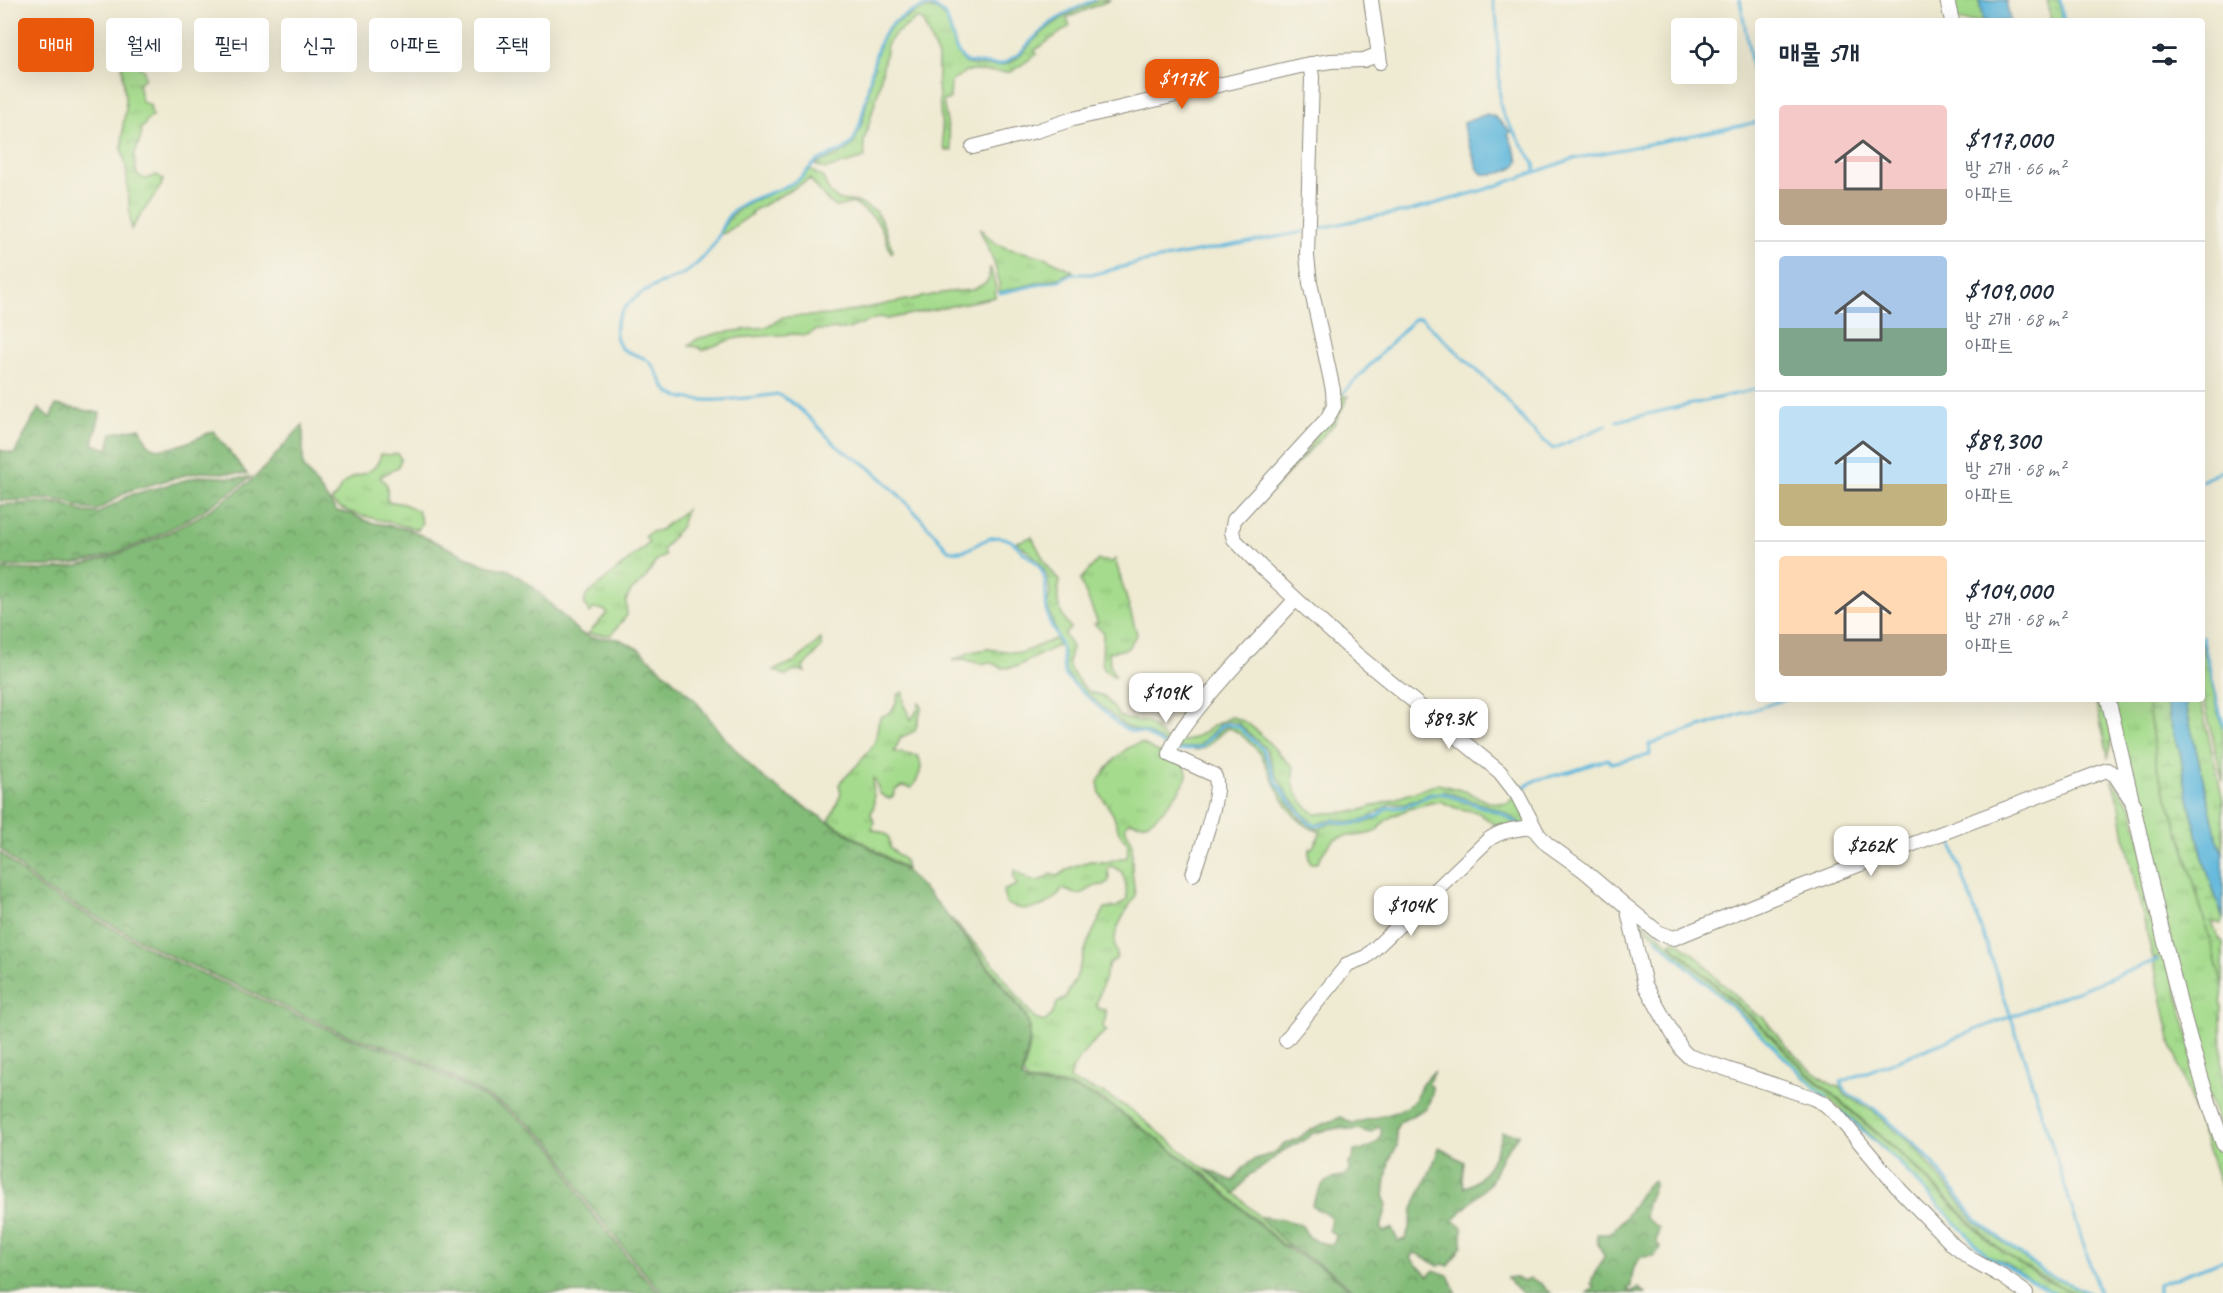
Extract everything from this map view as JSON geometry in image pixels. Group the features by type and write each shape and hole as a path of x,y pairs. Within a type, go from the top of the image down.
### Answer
{"street":[{"path":"973,147 1073,119 1310,64 1380,58 1371,0"},
{"path":"1947,0 1951,18"},
{"path":"1310,64 1312,77 1308,265 1333,390 1334,406 1320,429 1234,520 1232,532 1239,546 1356,654 1500,772 1517,794 1534,827 1546,844 1582,869 1659,933 1674,938 1777,896 2107,770 2111,766 2117,736"},
{"path":"1193,874 1218,785 1214,775 1170,755 1172,745 1195,712 1296,599"},
{"path":"2109,702 2179,1001 2205,1095 2223,1144"},
{"path":"2107,770 2115,775 2134,804"},
{"path":"1286,1040 1348,964 1366,957 1488,840 1504,831 1534,827"},
{"path":"1627,907 1645,985 1682,1050 1688,1056 1825,1104 1860,1141 1900,1190 1954,1246 2026,1293"}],"green space":[{"path":"1099,0 1110,0 1067,18 1070,26 1035,50 1037,54 1011,72 966,71 951,82 950,99 943,101 952,151 945,150 943,141 938,57 923,22 918,18 895,34 887,45 879,88 864,141 865,158 826,169 815,165 842,153 854,142 864,116 877,52 889,29 900,20 925,9 938,11 948,22 957,50 965,63 976,66 998,66 1019,57 1035,39 1055,23"},
{"path":"1950,0 1979,0 1982,18 1954,18"},
{"path":"2047,0 2059,0 2062,18 2050,18"},
{"path":"123,72 144,72 145,78 138,84 142,102 150,105 152,117 140,129 142,133 134,157 137,175 145,179 157,175 163,179 161,186 131,229 126,168 122,150 126,109"},
{"path":"810,169 823,178 830,193 839,200 857,202 876,211 893,251 891,253 882,229 869,213 853,203 836,207 810,179 751,212 752,214 725,233 720,234 727,221 737,211 787,186"},
{"path":"979,228 995,243 1044,257 1073,271 1059,278 999,292 996,268"},
{"path":"990,267 996,288 995,297 887,319 880,317 848,329 816,330 807,335 735,338 703,350 689,346 697,339 719,333 767,327 783,317 830,315 948,292 972,290 986,283 989,279"},
{"path":"1340,392 1345,397 1348,396 1335,423 1260,503 1236,525 1309,447 1336,394"},
{"path":"56,405 100,413 93,444 108,449 112,433 140,428 149,445 163,449 181,445 213,431 247,474 200,472 185,475 128,491 98,510 85,509 64,501 49,499 0,501 0,450 14,454 39,408 50,418"},
{"path":"303,425 303,466 336,511 351,514 369,522 408,529 485,565 509,570 532,586 580,633 590,637 619,639 639,649 695,700 756,772 789,797 905,870 939,905 1024,1014 1029,1036 1022,1078 1027,1083 1068,1087 1113,1107 1204,1175 1281,1245 1327,1270 1354,1293 663,1293 588,1204 556,1148 532,1126 503,1105 417,1058 349,1036 164,953 41,887 0,848 0,569 31,570 72,567 104,559 151,541 197,518 238,490 262,470"},
{"path":"397,453 401,459 398,467 380,477 387,485 387,501 404,504 418,511 422,523 418,530 347,511 331,501 341,486 350,478 375,467 381,454"},
{"path":"200,476 251,477 192,517 146,541 123,550 78,563 0,566 0,505 49,502 63,504 84,512 99,513 130,495"},
{"path":"686,510 681,526 663,550 665,556 657,560 645,579 631,591 626,601 627,615 611,635 588,634 607,613 594,608 590,613 585,605 586,596 649,543 645,536 660,530"},
{"path":"1032,537 1046,564 1060,582 1059,607 1071,628 1064,634 1072,647 1068,663 1071,671 1089,692 1104,696 1120,716 1147,722 1164,738 1171,741 1168,745 1149,734 1125,726 1074,683 1065,671 1063,652 1047,606 1050,593 1047,575 1039,561 1017,542"},
{"path":"1115,559 1137,634 1127,649 1109,652 1110,666 1116,678 1103,669 1103,632 1094,624 1098,623 1080,580 1098,560 1112,562"},
{"path":"821,639 821,648 803,667 805,672 796,670 786,676 774,670 796,661"},
{"path":"1055,639 1059,645 1016,667 1003,668 989,662 981,664 963,659 952,661 971,652 988,649 1021,653"},
{"path":"2205,654 2223,731 2223,783 2205,702"},
{"path":"903,692 904,705 911,720 918,709 919,702 922,706 915,731 901,737 894,752 918,756 921,764 920,772 912,788 903,786 895,790 889,799 880,794 873,778 874,806 871,814 874,822 872,829 888,836 890,848 904,860 906,869 829,821 841,794 839,784 870,749 875,740 881,716 891,712 898,695"},
{"path":"2096,702 2105,702 2113,736 2108,759"},
{"path":"2112,702 2147,702 2157,768 2184,847 2220,975 2223,987 2221,1005 2223,1136 2208,1094"},
{"path":"2147,702 2166,702 2180,751 2187,794 2204,861 2223,919 2221,924 2212,922 2218,937 2223,942 2223,987 2184,847 2157,768"},
{"path":"2185,702 2201,702 2223,800 2223,854 2217,838"},
{"path":"1232,717 1250,725 1294,767 1293,781 1297,794 1315,814 1359,811 1438,784 1468,792 1487,802 1508,803 1515,796 1529,823 1523,825 1502,811 1447,792 1431,793 1405,804 1390,804 1367,819 1352,822 1332,819 1315,825 1288,795 1275,773 1267,750 1238,723 1228,721 1219,725 1199,746 1177,749 1176,742 1198,736"},
{"path":"1232,725 1240,728 1262,750 1277,784 1291,806 1301,819 1315,828 1319,829 1331,823 1362,824 1376,819 1386,809 1405,807 1429,796 1441,794 1501,814 1519,826 1497,826 1477,812 1456,808 1440,801 1400,813 1388,819 1374,832 1336,839 1324,851 1317,863 1311,863 1309,849 1313,847 1321,832 1299,820 1290,810 1260,753 1249,742 1238,732 1229,728 1204,748 1193,750 1199,748 1221,729"},
{"path":"1141,743 1184,765 1187,774 1177,793 1159,814 1146,823 1129,821 1125,827 1132,844 1135,896 1116,931 1116,959 1109,964 1096,1005 1099,1009 1106,1010 1103,1027 1107,1031 1084,1053 1070,1074 1069,1080 1101,1092 1130,1109 1238,1196 1291,1248 1282,1244 1205,1174 1101,1098 1068,1085 1028,1082 1023,1073 1030,1036 1025,1013 951,918 995,966 1035,1019 1044,1022 1052,1015 1057,1003 1065,998 1076,978 1088,942 1105,908 1117,907 1127,899 1122,872 1112,866 1108,868 1109,881 1104,885 1095,886 1076,894 1062,889 1051,901 1037,908 1013,907 1006,903 1003,891 1017,885 1013,877 1015,870 1027,879 1036,881 1050,874 1058,876 1072,867 1090,861 1107,862 1127,858 1128,844 1119,832 1113,814 1100,794 1098,782 1122,753"},
{"path":"2111,779 2132,807 2203,1097 2223,1155 2223,1194 2170,1039 2154,963 2158,961 2157,957 2153,959 2126,844 2120,806"},
{"path":"0,852 40,889 163,956 348,1038 416,1060 502,1107 531,1128 555,1150 586,1206 637,1269 660,1293 0,1293"},
{"path":"1637,920 1658,934 1762,1028 1808,1075 1907,1160 1991,1244 2043,1279 2073,1293 2055,1293 2040,1286 2006,1263 1987,1255 1863,1128 1804,1078 1748,1020"},
{"path":"1675,940 1700,959 1714,976 1758,1016 1763,1017 1810,1069 1821,1078 1841,1087 1845,1095 1873,1111 1916,1148 1975,1222 2045,1274 2088,1293 2077,1293 2061,1287 2017,1262 1992,1243 1908,1159 1809,1074 1763,1027 1674,947 1671,943"},
{"path":"1435,1071 1428,1085 1432,1086 1432,1094 1427,1108 1400,1122 1396,1129 1397,1146 1389,1161 1385,1186 1384,1198 1387,1205 1381,1228 1383,1232 1392,1228 1398,1241 1405,1239 1414,1206 1439,1147 1464,1162 1462,1180 1464,1188 1484,1173 1497,1149 1502,1132 1519,1134 1502,1156 1491,1182 1453,1220 1462,1227 1462,1245 1449,1266 1443,1264 1438,1266 1414,1252 1410,1258 1428,1276 1434,1270 1448,1275 1456,1293 1357,1293 1328,1269 1291,1248 1259,1217 1299,1224 1315,1241 1333,1244 1336,1237 1329,1230 1331,1217 1312,1205 1323,1184 1346,1175 1354,1151 1370,1147 1378,1141 1381,1137 1380,1126 1370,1133 1358,1129 1338,1128 1313,1133 1249,1175 1235,1194 1206,1169 1233,1181 1253,1160 1274,1153 1309,1130 1341,1117 1353,1124 1390,1114 1411,1104 1423,1082"},
{"path":"1653,1180 1655,1183 1647,1203 1645,1218 1659,1228 1656,1242 1661,1248 1653,1256 1641,1257 1633,1271 1631,1287 1627,1289 1631,1292 1638,1288 1645,1293 1587,1293 1594,1288 1591,1281 1604,1256 1598,1244 1597,1234 1609,1234 1624,1219 1645,1187"},
{"path":"1514,1277 1524,1282 1530,1278 1551,1293 1522,1293 1507,1278"}],"water":[{"path":"1979,0 2006,0 2009,18 1982,18"},
{"path":"1487,114 1495,117 1511,132 1508,134 1519,161 1512,168 1503,172 1482,174 1478,169 1463,123"},
{"path":"2166,702 2185,702 2217,838 2223,854 2223,919 2204,861 2187,794 2180,751"}],"waterway":[{"path":"1094,0 1051,23 1020,53 1005,63 997,65 966,62 956,49 948,21 936,8 928,5 896,21 884,33 878,46 859,127 851,144 816,162 796,181 738,207 728,216 716,241 696,264 688,271 643,292 625,307 619,316 616,336 621,348 650,362 667,390 679,397 722,400 777,394 786,399 802,411 837,446 863,462 881,478 948,550 964,550 996,537 1012,542 1037,563 1044,576 1048,617 1061,647 1063,668 1067,678 1118,724 1130,731 1144,733 1164,745"},
{"path":"1492,0 1497,21 1500,103 1503,115 1534,163 1535,171"},
{"path":"1740,0 1755,82"},
{"path":"2060,0 2063,18"},
{"path":"1312,230 1406,212 1487,189 1573,159 1755,123"},
{"path":"1000,293 1060,280 1071,274 1095,274 1138,263 1303,232"},
{"path":"1344,392 1414,319 1421,318 1503,395 1529,427 1553,449 1607,425"},
{"path":"1617,421 1755,390"},
{"path":"2205,479 2223,470"},
{"path":"2205,649 2223,726"},
{"path":"1519,790 1536,780 1608,759 1611,763 1650,755 1649,744 1777,702"},
{"path":"1177,751 1201,747 1221,726 1226,724 1238,726 1264,751 1277,783 1290,801 1309,823 1317,826 1333,821 1349,824 1363,822 1378,816 1386,808 1403,807 1432,794 1442,793 1501,813 1519,824"},
{"path":"1949,835 2011,1017 2099,1293"},
{"path":"1656,938 1747,1021 1826,1098"},
{"path":"2090,1293 2045,1273 1977,1221 1932,1162 1913,1142 1873,1108 1847,1093 1841,1082 2157,960"},
{"path":"1842,1112 1899,1163 1987,1256 2054,1293"},
{"path":"2159,1293 2159,1284 2223,1260"}]}
